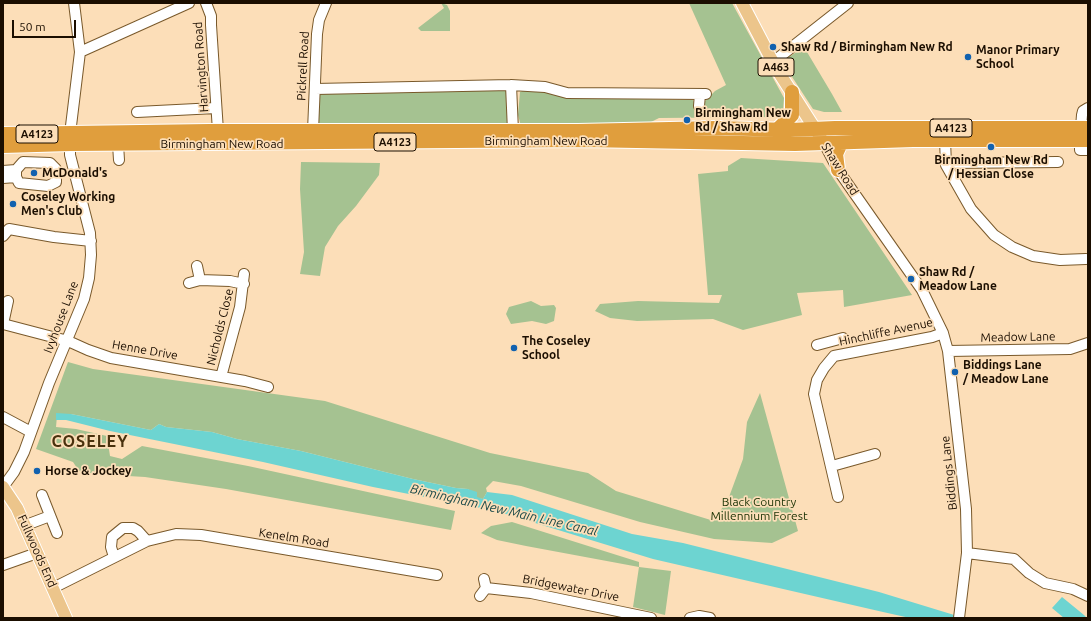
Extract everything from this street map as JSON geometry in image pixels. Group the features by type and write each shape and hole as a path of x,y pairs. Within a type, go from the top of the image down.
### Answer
{"highway":[{"path":"778,129 792,115 792,92"},
{"name":"Birmingham New Road","path":"3,146 70,139 313,137 513,131 716,128 815,128 1085,137"},
{"name":"Birmingham New Road","path":"3,134 118,144 218,138"},
{"name":"Birmingham New Road","path":"313,137 824,143 1085,137"},
{"path":"838,170 836,154 840,143"}],"main road":[{"name":"Shaw Road","path":"742,3 773,62 824,143"},
{"name":"Fullwoods End","path":"3,487 18,508 66,618"}],"street":[{"name":"Ivyhouse Lane","path":"3,487 21,459 48,383 68,341 84,299 89,278 91,241 81,186 71,161 70,139 80,52 74,3"},
{"path":"80,52 178,5 189,3"},
{"name":"Harvington Road","path":"206,3 211,16 212,24 218,138"},
{"name":"Pickrell Road","path":"313,137 317,34 326,3"},
{"path":"773,62 843,4"},
{"path":"315,89 511,85 545,87 567,93 703,94 700,106"},
{"name":"Birmingham New Road","path":"511,85 513,131"},
{"path":"136,112 216,108"},
{"path":"1085,137 1083,111 1088,108"},
{"path":"945,140 946,163 971,209 994,235 1033,256 1060,260 1086,259"},
{"name":"Shaw Road","path":"824,143 838,170 922,290 943,333"},
{"path":"118,144 119,160"},
{"path":"946,163 1058,162"},
{"path":"3,171 16,173 3,178"},
{"path":"3,236 9,229 54,237 91,241"},
{"path":"197,266 200,280"},
{"name":"Nicholds Close","path":"189,283 200,280 230,281 244,279 240,307 221,377"},
{"name":"Henne Drive","path":"8,302 3,324 68,341 111,358 221,377 268,387"},
{"name":"Biddings Lane","path":"943,333 948,352 963,472 967,521 967,553 960,615"},
{"name":"Hinchliffe Avenue","path":"838,497 814,394 817,380 824,368 834,356 932,337 943,333"},
{"name":"Hinchliffe Avenue","path":"817,345 843,338"},
{"name":"Hinchliffe Avenue","path":"831,341 834,356"},
{"name":"Meadow Lane","path":"948,352 1070,350 1088,343"},
{"path":"3,418 31,432"},
{"path":"832,466 875,454"},
{"path":"42,495 57,534"},
{"path":"26,526 50,516"},
{"path":"114,557 111,547 112,537 122,528 133,528 141,534 146,541"},
{"name":"Kenelm Road","path":"53,588 146,541 176,534 201,535 437,575"},
{"path":"3,564 37,553"},
{"path":"967,553 1014,559 1029,573 1045,582 1074,589 1088,596"},
{"name":"Bridgewater Drive","path":"483,588 531,592 651,618"},
{"path":"690,618 699,616 710,618"}],"green space":[{"path":"441,3 447,5 450,11 450,31 421,31 418,28 444,8"},
{"path":"689,3 732,3 784,98 783,111 773,117 659,118 645,125 521,126 518,115 520,92 528,89 574,98 693,100 695,104 702,104 715,91 726,85"},
{"path":"804,47 842,112 824,112 813,109 785,66 786,59"},
{"path":"511,85 513,128 313,131 315,89"},
{"path":"741,158 823,163 912,295 844,307 843,290 797,293 802,315 743,330 713,319 637,321 610,318 595,311 600,304 638,301 719,303 722,295 708,295 698,174 728,171 728,166"},
{"path":"301,162 380,163 379,175 356,206 338,226 325,247 320,276 300,274 304,252 300,189"},
{"path":"531,301 541,306 554,305 556,308 554,321 546,324 532,321 511,324 506,314 509,307"},
{"name":"Black Country Millennium Forest","path":"68,362 93,369 325,401 490,453 588,473 616,491 714,521 729,497 743,459 747,422 760,393 798,531 772,543 714,539 640,522 521,486 493,481 486,488 487,492 483,499 477,498 468,489 413,479 301,451 237,439 212,432 166,427 159,424 151,430 71,414 57,416 56,427 76,429 107,436 110,456 122,459 142,446 248,466 455,511 451,530 226,489 145,477 95,474 79,471 73,462 36,449"},
{"path":"512,522 639,562 639,567 497,540 481,533 491,526"},
{"path":"639,567 671,571 665,615 633,607"}],"water":[{"name":"Birmingham New Main Line Canal","path":"56,413 71,414 151,430 159,424 166,427 212,432 237,439 301,451 413,479 468,489 477,492 477,497 483,499 487,492 512,495 632,534 683,543 879,592 964,618 910,618 883,612 653,559 496,511 373,487 263,462 110,431 66,420 56,420"},
{"path":"1062,597 1087,618 1064,618 1052,608"}],"place":[{"name":"Shaw Rd / Birmingham New Rd","path":"773,47"},
{"name":"Manor Primary School","path":"968,57"},
{"name":"Birmingham New Rd / Shaw Rd","path":"687,120"},
{"name":"Birmingham New Rd / Hessian Close","path":"991,147"},
{"name":"McDonald's","path":"34,173"},
{"name":"Coseley Working Men's Club","path":"13,204"},
{"name":"Shaw Rd / Meadow Lane","path":"911,279"},
{"name":"The Coseley School","path":"514,348"},
{"name":"Biddings Lane / Meadow Lane","path":"955,372"},
{"name":"Horse & Jockey","path":"37,471"}],"district":[{"name":"COSELEY","path":"90,442"}]}
